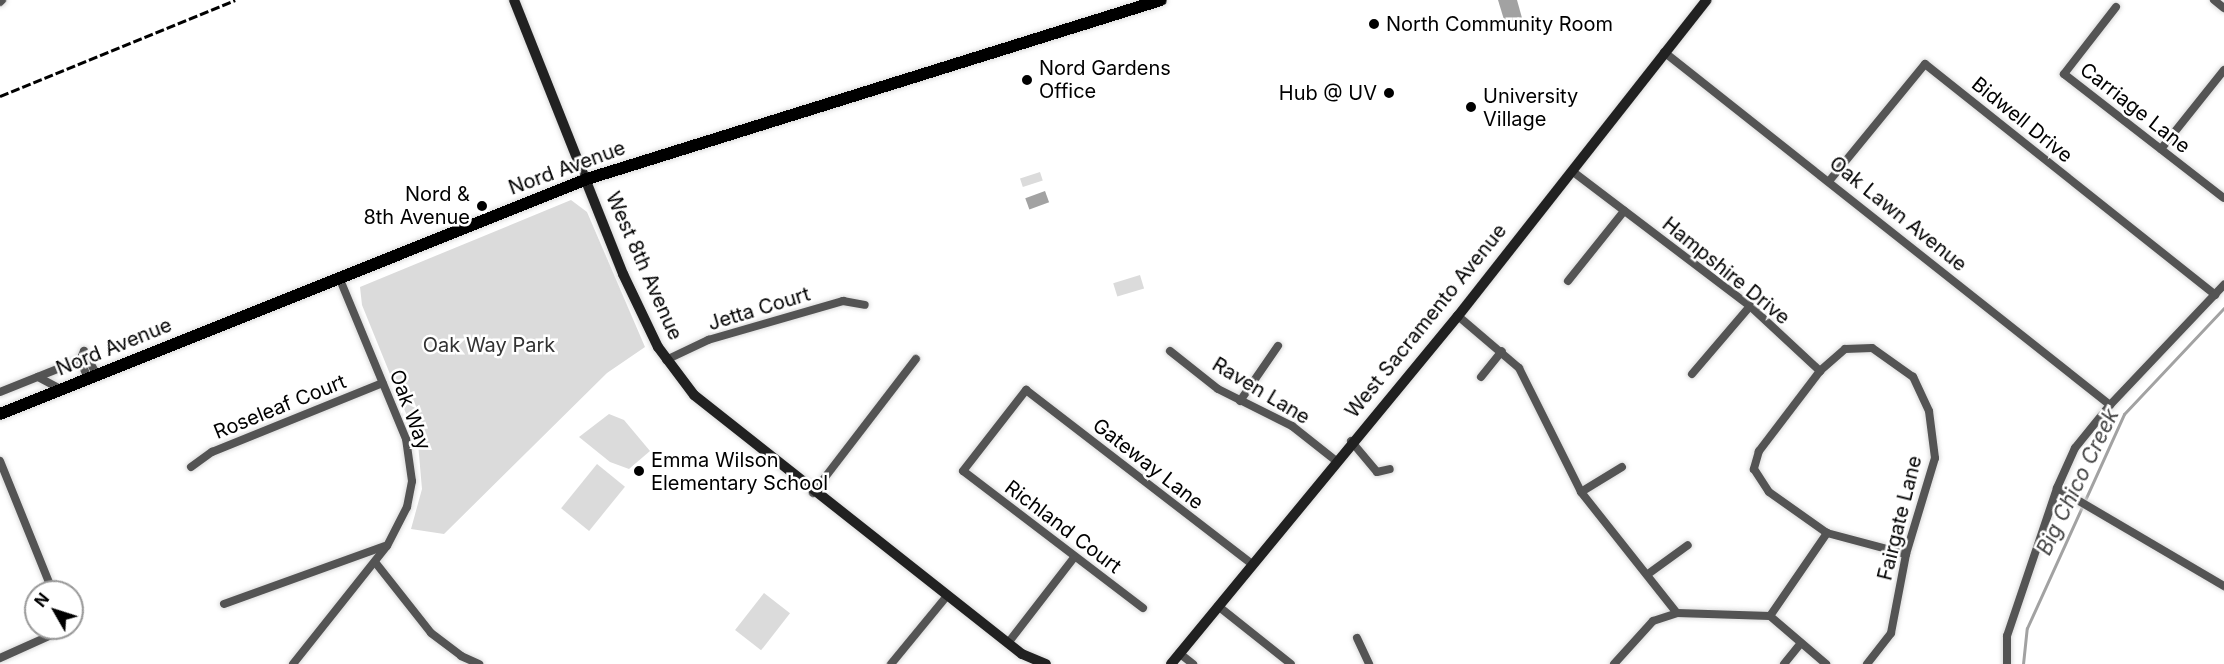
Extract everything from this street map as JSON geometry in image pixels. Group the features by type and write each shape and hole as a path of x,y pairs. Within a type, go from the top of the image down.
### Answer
{"main road":[{"name":"Nord Avenue","path":"0,414 340,280 587,179 1161,0"}],"street":[{"name":"West 8th Avenue","path":"514,0 623,274 666,360 694,395 813,493 946,597 1022,654 1046,664"},
{"name":"West Sacramento Avenue","path":"1171,664 1350,441 1458,316 1707,0"},
{"path":"2214,0 2224,8"},
{"name":"Carriage Lane","path":"2116,8 2064,74 2224,198"},
{"name":"Oak Lawn Avenue","path":"1664,52 1830,180 2110,405"},
{"name":"Bidwell Drive","path":"1830,180 1925,64 2215,295"},
{"path":"2161,149 2224,70"},
{"name":"Hampshire Drive","path":"1572,171 1750,306 1820,371"},
{"path":"1568,282 1624,211"},
{"name":"Oak Way","path":"293,664 387,546 406,507 412,465 383,383 340,280"},
{"path":"2007,664 2007,636 2057,488 2075,448 2110,405 2224,285"},
{"name":"Jetta Court","path":"666,360 708,340 843,301 865,305"},
{"path":"1692,374 1750,306"},
{"path":"1458,316 1502,351 1519,368 1581,492 1677,613"},
{"path":"1240,401 1278,346"},
{"name":"Fairgate Lane","path":"1820,371 1845,349 1872,348 1913,377 1929,411 1935,458 1906,554 1892,633 1868,664"},
{"name":"Raven Lane","path":"1170,351 1240,401 1292,426 1335,460"},
{"path":"1481,377 1502,351"},
{"name":"Nord Avenue","path":"0,392 38,377 82,354 92,377"},
{"path":"813,493 916,359"},
{"path":"1820,371 1759,451 1754,469 1770,492 1827,533 1906,554"},
{"path":"38,377 61,389"},
{"name":"Roseleaf Court","path":"191,466 212,452 383,383"},
{"name":"Gateway Lane","path":"963,471 1026,390 1251,563"},
{"path":"1350,441 1377,472 1390,469"},
{"path":"0,461 48,580"},
{"path":"1581,492 1622,467"},
{"name":"Richland Court","path":"963,471 1073,559 1143,608"},
{"path":"2057,488 2224,586"},
{"path":"1770,616 1827,533"},
{"path":"1648,574 1688,545"},
{"path":"224,604 387,546"},
{"path":"1008,643 1073,559"},
{"path":"375,562 431,633 461,656 479,664"},
{"path":"891,664 946,597"},
{"path":"1218,606 1291,664"},
{"path":"1614,664 1653,621 1677,613 1770,616 1826,664"},
{"path":"1357,638 1369,664"},
{"path":"0,658 41,640"},
{"path":"1784,664 1801,643"},
{"path":"1179,653 1193,664"},
{"path":"454,664 461,656"}],"green space":[{"path":"1040,172 1043,181 1023,187 1020,178"},
{"name":"Oak Way Park","path":"571,200 587,212 645,347 607,373 444,534 411,529 422,489 418,443 362,305 360,287"},
{"path":"1140,275 1144,288 1117,297 1113,283"},
{"path":"609,414 624,420 650,451 629,469 610,462 579,437"},
{"path":"597,464 625,487 589,531 561,508"},
{"path":"764,593 790,613 761,650 735,630"}],"shaded area":[{"path":"1498,0 1517,0 1522,18 1505,23"},
{"path":"1045,191 1049,202 1029,209 1025,198"}],"waterway":[{"name":"Big Chico Creek","path":"2023,664 2027,628 2124,414 2224,308"}],"railway":[{"path":"0,96 235,0"}],"place":[{"name":"North Community Room","path":"1374,24"},
{"name":"Nord Gardens Office","path":"1027,80"},
{"name":"Hub @ UV","path":"1389,93"},
{"name":"University Village","path":"1471,107"},
{"name":"Nord & 8th Avenue","path":"482,206"},
{"name":"Emma Wilson Elementary School","path":"639,471"}]}
